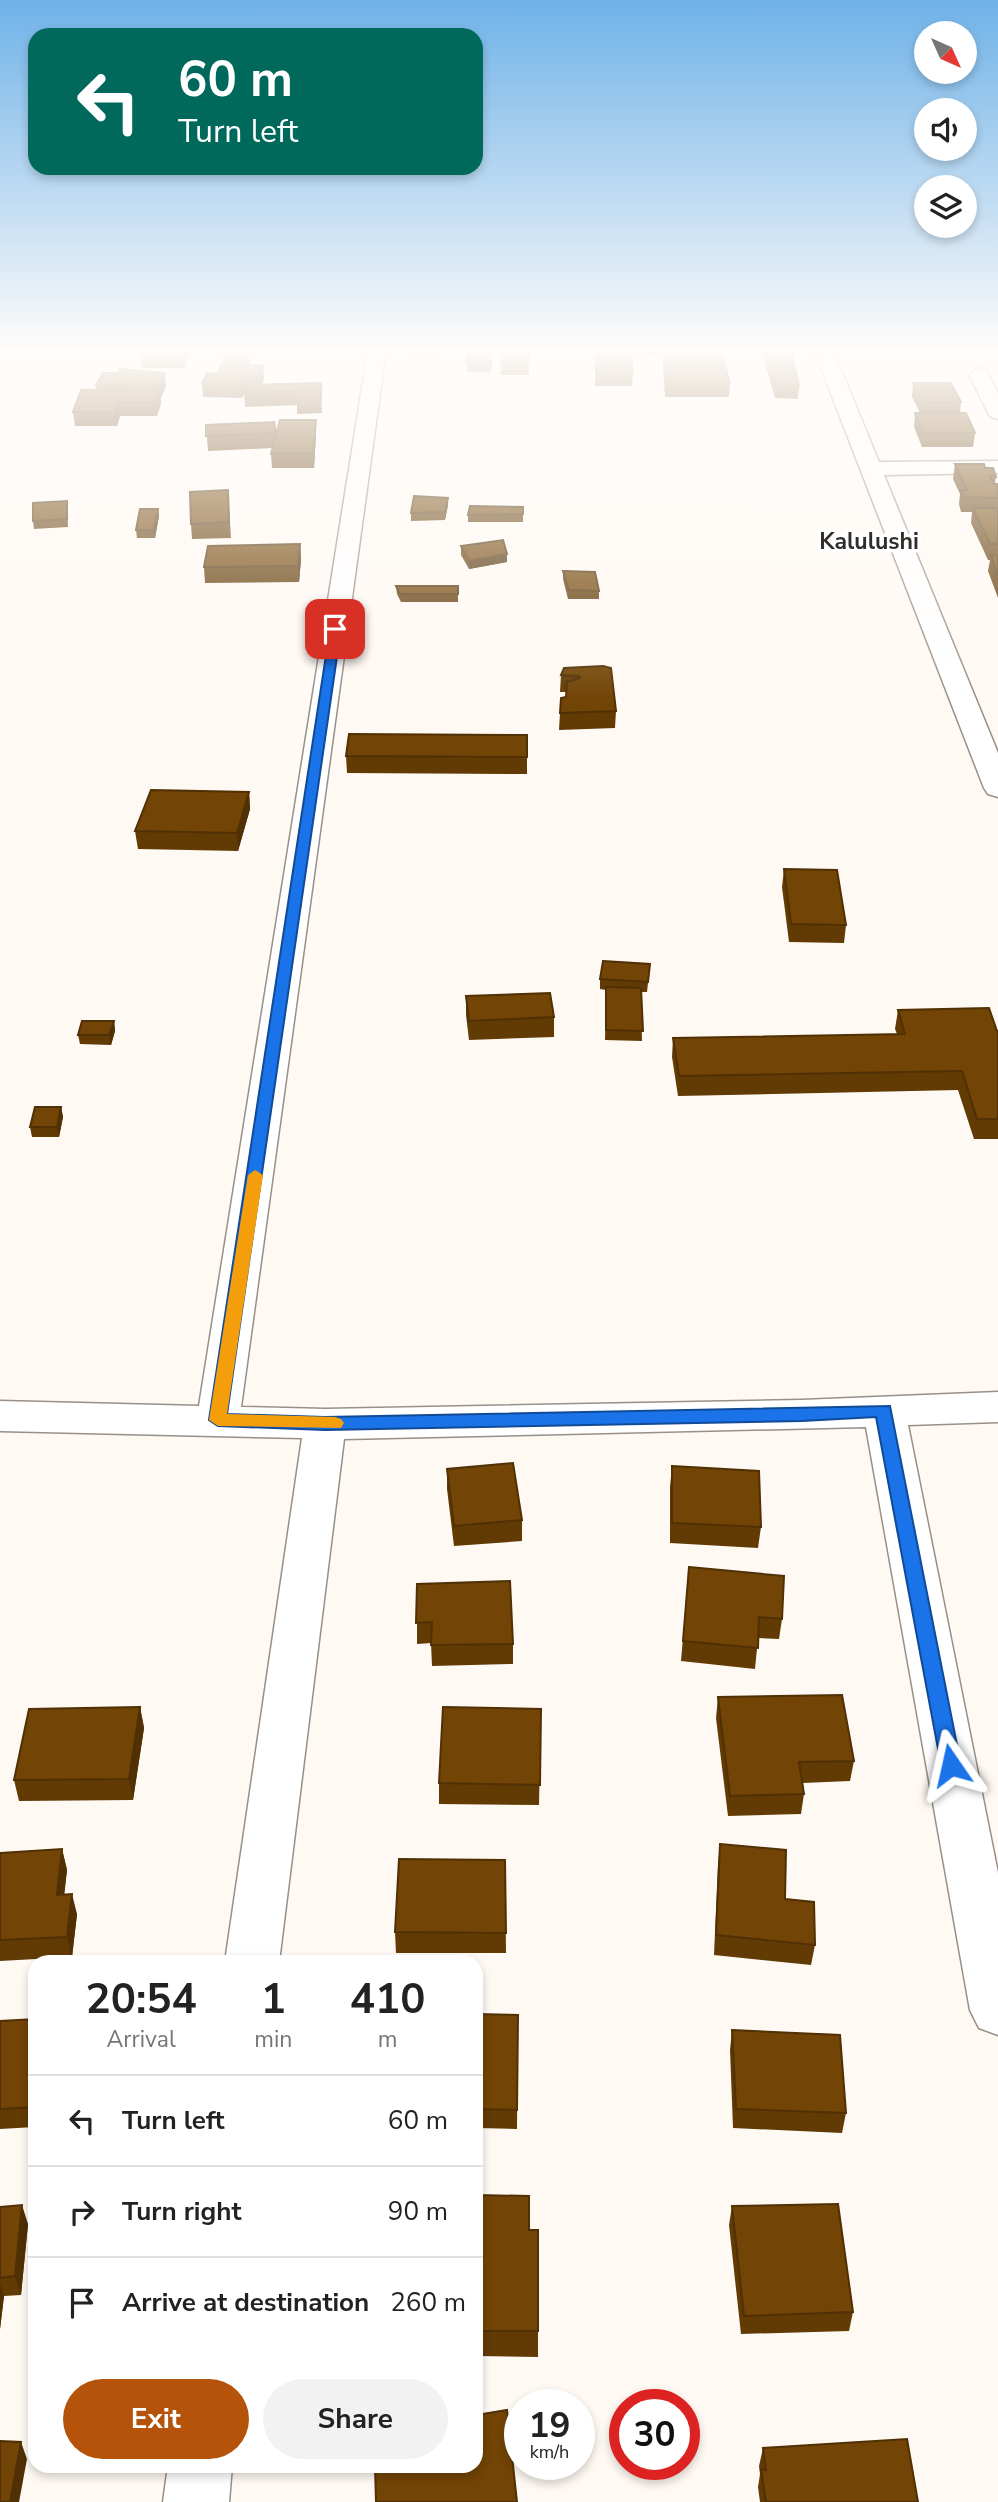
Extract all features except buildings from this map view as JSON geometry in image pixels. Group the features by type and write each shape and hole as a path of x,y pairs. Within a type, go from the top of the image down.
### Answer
{"street":[{"path":"218,1420 360,467"},
{"path":"998,467 871,469 998,788"},
{"path":"0,1416 325,1424 802,1415 998,1407"},
{"path":"884,1410 998,2010"},
{"path":"253,1955 325,1424"},
{"path":"196,2502 199,2473"}],"slow traffic":[{"path":"255,1175 218,1420 335,1423"}],"district":[{"name":"Kalulushi","path":"869,541"}],"route":[{"path":"335,629 218,1420 325,1424 802,1415 884,1410 951,1765"}]}
